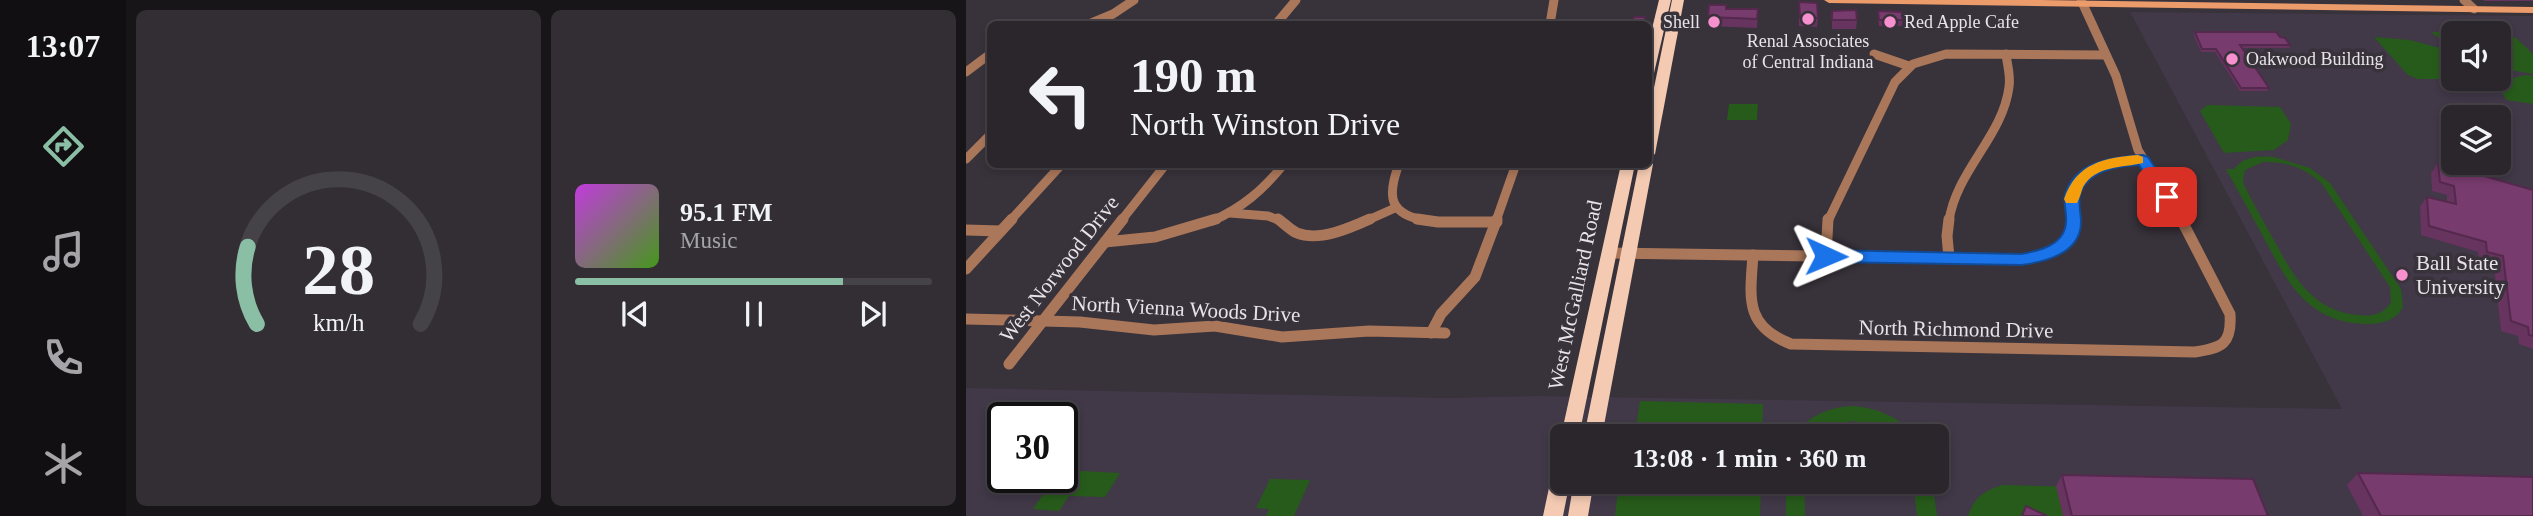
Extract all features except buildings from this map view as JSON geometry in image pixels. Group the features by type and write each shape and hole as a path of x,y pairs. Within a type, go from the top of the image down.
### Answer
{"main road":[{"path":"1652,56 1665,0"},
{"path":"1652,133 1678,0"},
{"name":"West McGalliard Road","path":"1573,424 1628,168"},
{"name":"West McGalliard Road","path":"1595,424 1645,168"},
{"path":"1553,516 1558,494"},
{"path":"1578,516 1582,494"}],"street":[{"path":"1100,21 1134,0"},
{"path":"1278,21 1296,0"},
{"path":"1550,21 1554,0"},
{"path":"1829,0 2253,3 2533,10"},
{"path":"2464,0 2474,9"},
{"path":"1609,253 2026,259 2054,251 2066,242 2073,231 2072,197 2082,178 2108,164 2143,160 2131,133 2116,76 2082,2"},
{"path":"1874,54 1909,66"},
{"path":"1826,256 1826,228 1831,209 1895,82 1909,66 1946,54 2106,55"},
{"path":"1949,258 1945,233 1950,208 2006,103 2010,83 2006,54"},
{"path":"966,72 987,56"},
{"path":"966,159 987,138"},
{"name":"North Richmond Drive","path":"1753,255 1751,302 1755,319 1769,334 1783,342 1800,346 2195,352 2216,349 2226,342 2231,327 2227,307 2195,242 2143,160"},
{"path":"966,269 1058,168"},
{"name":"West Norwood Drive","path":"1009,364 1163,168"},
{"path":"1105,242 1169,235 1230,212 1260,193 1281,168"},
{"path":"1397,168 1388,192 1395,208 1402,214 1423,221 1497,222"},
{"path":"1431,333 1442,310 1475,278 1515,168"},
{"path":"1230,212 1238,216 1272,217 1298,233 1320,235 1344,229 1395,208"},
{"path":"966,230 1001,231"},
{"name":"North Vienna Woods Drive","path":"966,318 1102,323 1154,330 1215,326 1282,337 1369,331 1445,333"}],"shaded area":[{"name":"Ball State University","path":"2130,12 2533,16 2533,516 966,516 966,388 1445,398 1537,396 2342,409"}],"green space":[{"path":"2431,32 2441,32 2441,40"},
{"path":"2511,36 2533,54 2533,74 2511,70"},
{"path":"2374,37 2410,40 2441,48 2441,79 2418,79 2408,75"},
{"path":"2533,76 2533,104 2507,100 2501,91 2511,91 2511,79"},
{"path":"1729,104 1758,104 1757,120 1727,120"},
{"path":"2207,105 2280,107 2291,124 2288,140 2274,150 2224,153 2200,111"},
{"path":"2274,157 2310,168 2330,183 2401,289 2403,307 2396,316 2377,323 2346,322 2315,308 2292,286 2226,169 2234,169 2242,161 2252,158","holes":["2263,162 2302,170 2322,184 2390,287 2391,302 2385,309 2368,316 2341,312 2327,306 2304,288 2279,249 2243,182 2245,170"]},
{"path":"1640,401 1763,404 1762,424 1637,424"},
{"path":"1853,406 1871,409 1902,424 1853,421 1805,424 1836,408"},
{"path":"1078,471 1120,473 1105,497 1069,496 1059,511 1033,509 1044,493 1078,493"},
{"path":"1270,479 1310,480 1294,516 1266,516 1269,509 1256,508"},
{"path":"2002,485 2243,491 2254,516 1968,516 1980,496"},
{"path":"1618,494 1761,494 1760,516 1615,516"},
{"path":"1786,494 1804,494 1805,516 1786,516"},
{"path":"1914,494 1934,494 1937,516 1917,516"}],"slow traffic":[{"path":"2072,199 2077,184 2093,169 2117,162 2138,160"}],"place":[{"name":"Renal Associates of Central Indiana","path":"1808,19"},
{"name":"Shell","path":"1714,22"},
{"name":"Red Apple Cafe","path":"1890,22"},
{"name":"Oakwood Building","path":"2232,59"},
{"name":"Ball State University","path":"2402,275"}],"route":[{"path":"1826,256 2021,260 2040,257 2054,251 2070,237 2074,224 2072,197 2082,178 2093,169 2124,160 2143,160 2167,197"}]}
